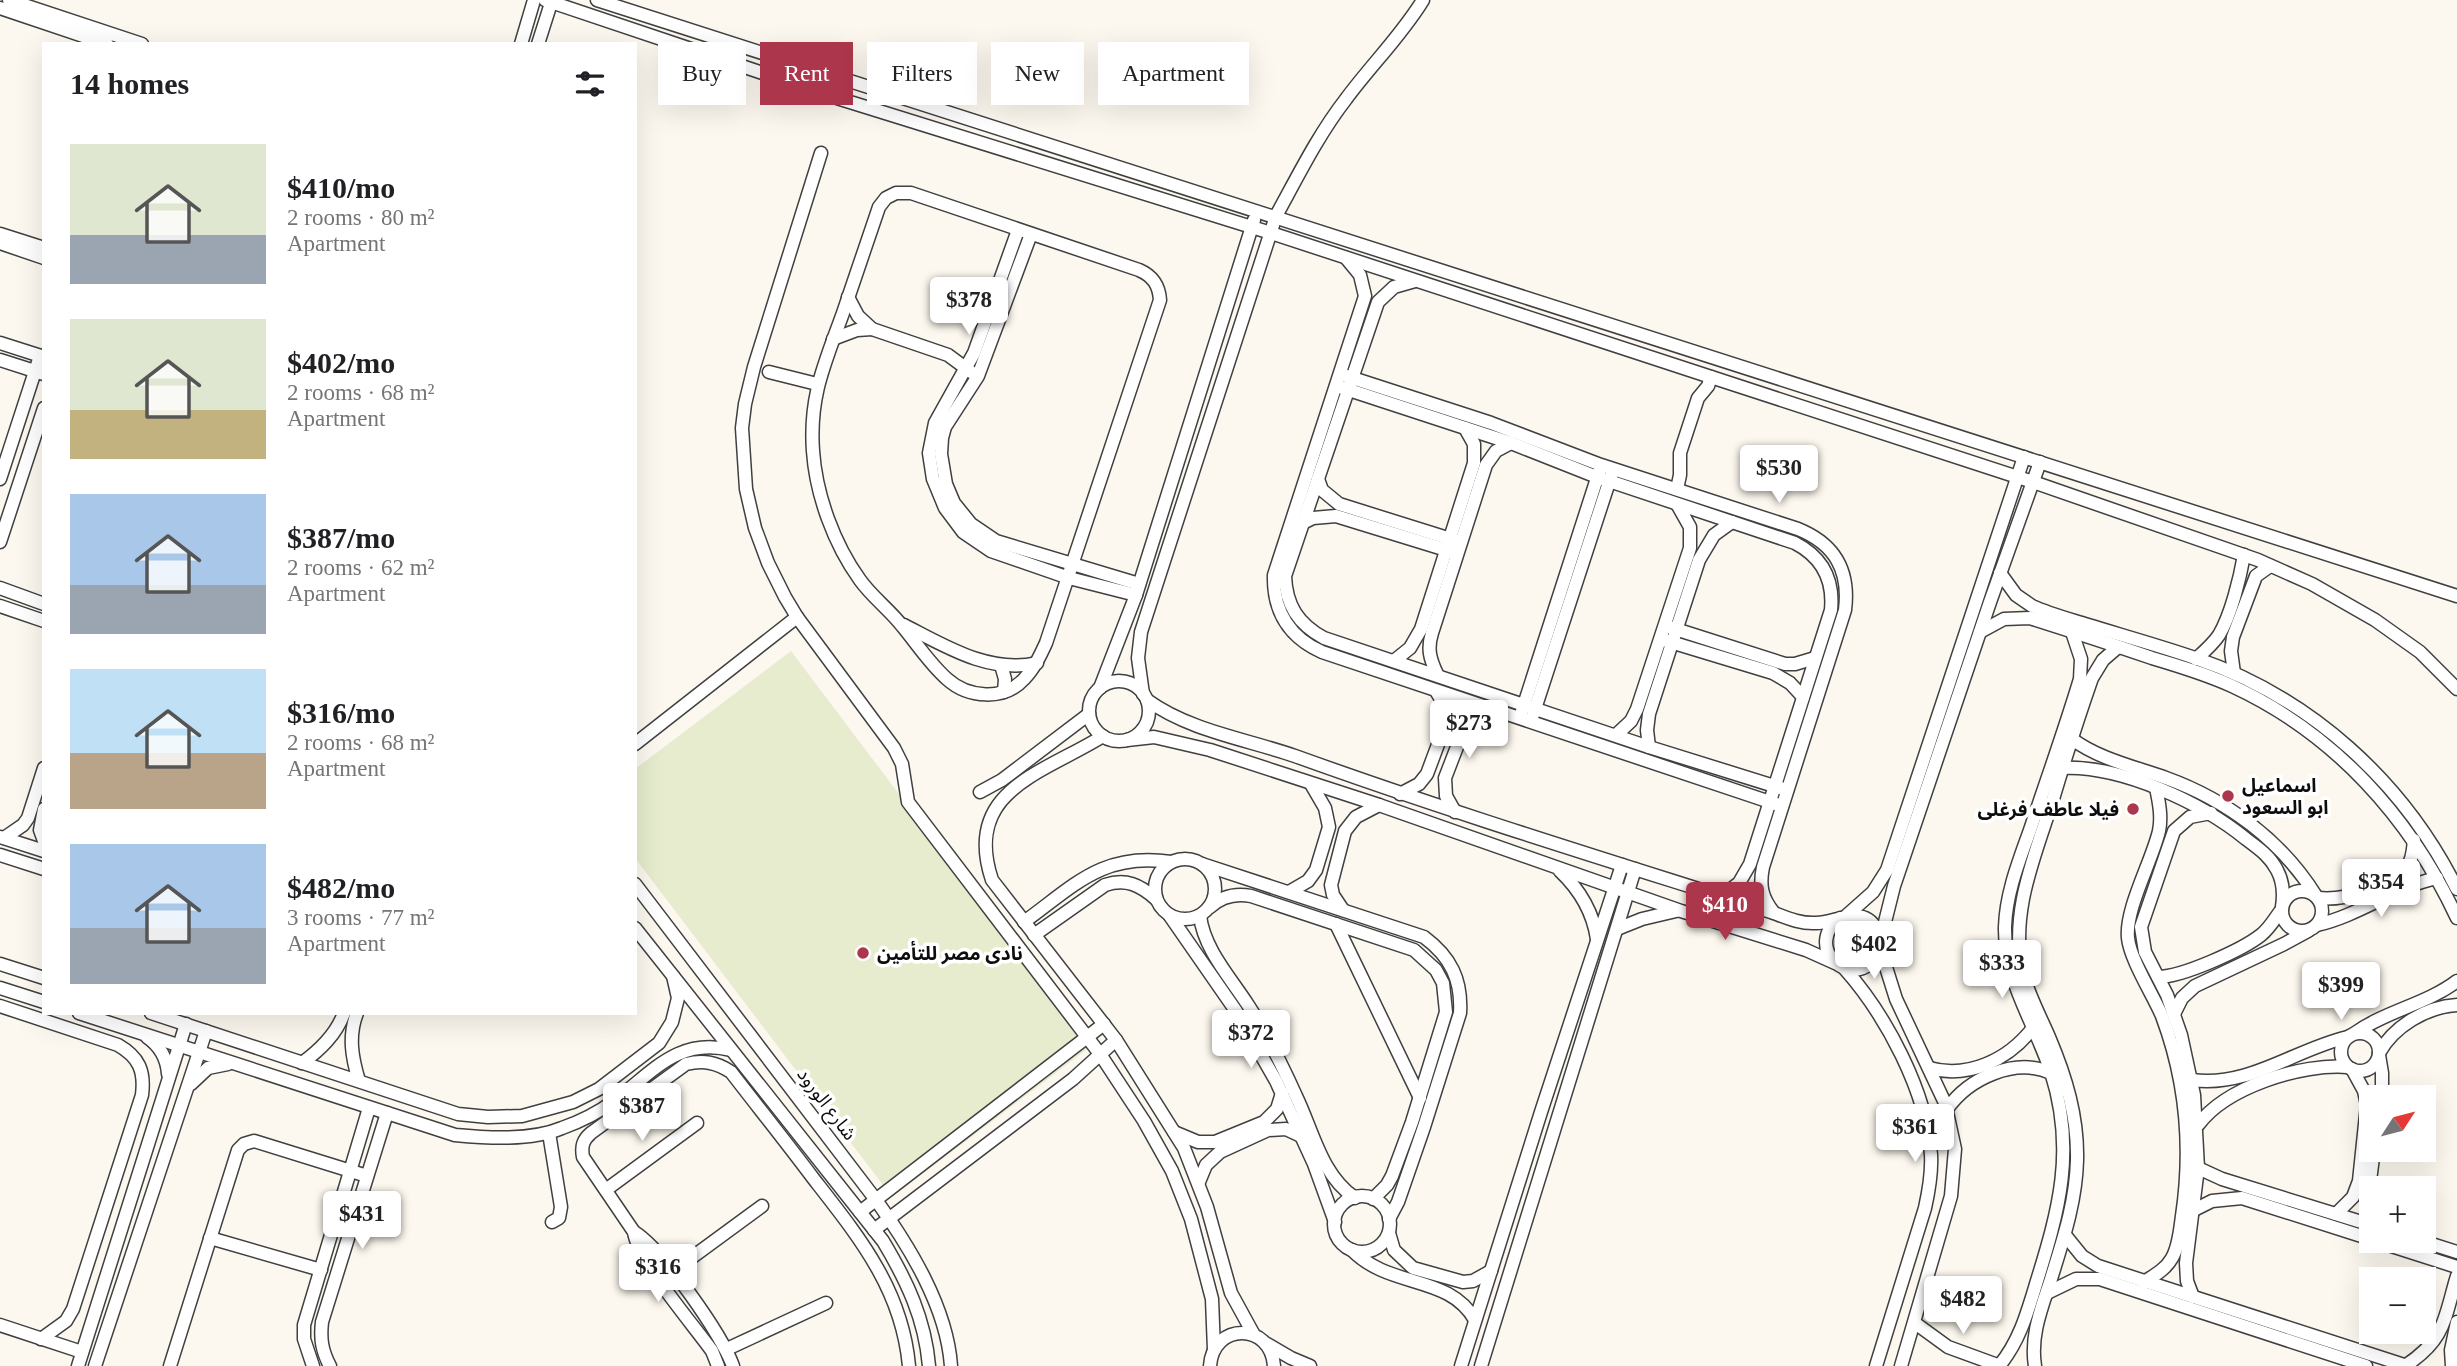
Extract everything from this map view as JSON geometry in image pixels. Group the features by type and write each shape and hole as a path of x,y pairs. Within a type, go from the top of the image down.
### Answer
{"street":[{"path":"9,0 136,42"},
{"path":"522,42 534,0"},
{"path":"597,0 760,51"},
{"path":"1127,740 1145,724 1148,717 1138,658 1141,632 1276,216 1310,152 1334,115 1423,0"},
{"path":"539,42 549,1 760,72"},
{"path":"0,8 101,42"},
{"path":"853,81 2457,596"},
{"path":"853,103 1416,280 2033,482 2244,555 2334,595 2375,620 2420,652 2457,689"},
{"path":"821,153 754,367 742,428 746,489 755,528 768,564 797,617 894,748 902,764 906,795 913,809 1100,1054 1144,1121 1183,1197 1197,1241 1212,1299 1214,1350 1210,1366"},
{"path":"896,193 911,193 1018,230 1148,274 1155,281 1160,300 1071,571 1037,663 1019,684 1004,692 974,694 955,686 859,579 840,545 818,485 812,424 817,384 879,207 886,198 896,193"},
{"path":"1257,210 1138,590 1100,688 1091,699 1089,714 1094,726 1103,736 1114,740 1154,737 1181,742 1379,805 1681,911 1806,950 1852,970 1867,966 1877,956 1894,886 2040,462"},
{"path":"980,355 1018,230"},
{"path":"0,233 42,247"},
{"path":"1031,234 980,355 945,427 942,438 942,466 946,484 954,503 971,524 996,541 1071,571 1138,590"},
{"path":"0,243 42,257"},
{"path":"1346,258 1360,275 1365,296 1318,480 1285,576 1294,613 1312,632 1324,638 1649,747 1781,788"},
{"path":"1416,280 1394,287 1378,302 1344,382 1274,575 1276,603 1288,628 1309,646 1776,804"},
{"path":"848,297 858,316 872,329"},
{"path":"833,339 857,330 872,329 948,355 972,372"},
{"path":"0,343 42,357 39,373 0,478"},
{"path":"948,355 980,355"},
{"path":"0,360 39,373"},
{"path":"769,373 817,384"},
{"path":"1677,489 1680,453 1698,398 1708,386 1711,377"},
{"path":"1344,382 1465,428 1605,473 1677,489 1798,529 1824,543 1841,567 1846,587 1845,610 1776,804 1760,879 1766,903 1773,914"},
{"path":"1344,382 1491,423 1677,504 1807,550 1825,570 1832,589 1831,610 1803,698 1781,788"},
{"path":"0,542 42,414"},
{"path":"1437,674 1429,655 1429,645 1475,463 1475,444 1465,428"},
{"path":"1395,660 1410,648 1421,629 1486,465 1496,451 1511,443"},
{"path":"1876,1366 1925,1208 1931,1158 1923,1110 1907,1070 1877,1012 1826,948 1826,939 1833,923 1873,892 1887,870 2024,457"},
{"path":"1525,721 1605,473"},
{"path":"1318,480 1322,490 1339,504 1454,546"},
{"path":"1649,747 1649,714 1691,538 1686,518 1677,504"},
{"path":"1616,735 1626,726 1637,709 1703,551 1720,528 1736,523 1744,511"},
{"path":"1303,523 1313,517 1336,516 1454,546"},
{"path":"2196,659 2214,642 2222,629 2241,574 2244,555"},
{"path":"2234,674 2231,651 2233,637 2256,576 2270,566"},
{"path":"2000,573 2016,595 2041,610 2196,659 2265,689 2304,713 2350,747 2375,771 2426,834 2457,889"},
{"path":"1832,589 1846,587"},
{"path":"0,588 42,603"},
{"path":"0,606 42,620"},
{"path":"637,742 797,617"},
{"path":"1980,632 2004,619 2021,617 2212,677 2296,722 2334,751 2385,802 2414,840 2457,918"},
{"path":"900,623 982,661 1020,667 1037,663"},
{"path":"1915,1323 1948,1347 2000,1366 2020,1333 2059,1203 2064,1146 2060,1107 2051,1073 2018,997 2010,970 2006,913 2016,871 2080,679 2081,659 2072,632"},
{"path":"1668,634 1785,664 1815,658"},
{"path":"1668,634 1773,673 1790,683 1803,698"},
{"path":"931,661 945,646"},
{"path":"2035,1366 2034,1336 2065,1235 2076,1182 2077,1159 2074,1114 2062,1069 2024,978 2018,926 2024,892 2092,678 2103,660 2118,646"},
{"path":"1001,665 1005,679 1004,692"},
{"path":"1100,688 1120,681 1133,685 1166,713 1189,722 1400,794 1773,914 1806,923 1843,917 1860,916 1867,919 1877,929 1896,999 1947,1109 1955,1149 1954,1181 1901,1366"},
{"path":"1400,794 1419,784 1427,774 1446,723 1445,706 1436,691"},
{"path":"1455,812 1446,796 1445,778 1467,721 1480,711 1489,709"},
{"path":"980,792 1002,780 1089,714"},
{"path":"1103,736 1065,755 1004,795 992,815 986,841 988,867 992,880 1116,1040 1174,1132 1199,1182 1231,1293 1272,1355 1274,1366"},
{"path":"2072,739 2096,752 2183,785 2221,804 2275,844 2293,863 2317,897 2323,912 2313,928 2195,986 2182,998 2174,1014"},
{"path":"2063,768 2098,769 2181,797 2230,825 2272,862 2283,888 2282,916 2289,927 2302,932 2348,916 2415,884 2437,878"},
{"path":"2,838 29,818 42,775"},
{"path":"1289,892 1308,881 1316,870 1329,827 1325,808 1311,783"},
{"path":"2144,1282 2165,1268 2175,1254 2184,1202 2187,1157 2184,1109 2176,1062 2162,1017 2131,951 2128,936 2129,921 2159,832 2160,816 2156,789"},
{"path":"1721,897 1746,874 1776,804"},
{"path":"1343,911 1333,895 1331,885 1345,831 1356,817 1379,805"},
{"path":"2193,1297 2187,1281 2186,1263 2198,1168 2198,1125 2192,1080 2174,1014 2143,944 2143,919 2174,831 2190,817 2211,813"},
{"path":"2,838 42,850"},
{"path":"2158,977 2181,974 2250,942 2266,931 2293,892 2305,891 2317,897 2340,899 2354,896 2396,877 2410,861 2414,840"},
{"path":"0,855 42,868"},
{"path":"1024,922 1093,872 1108,865 1139,859 1171,862 1184,859 1424,937 1446,957 1459,984 1460,1013 1401,1194 1389,1219"},
{"path":"1156,899 1157,878 1160,871 1171,862"},
{"path":"1202,864 1214,884 1213,900 1205,911 1204,936 1251,1009 1285,1072 1329,1171 1345,1191 1355,1198"},
{"path":"1461,1366 1622,865"},
{"path":"1557,868 1575,887 1589,910 1598,943"},
{"path":"1481,1366 1635,869"},
{"path":"1034,935 1105,885 1115,881 1137,885 1156,899 1236,1011 1282,1093 1335,1222 1337,1236 1379,1271 1447,1292 1464,1303 1475,1320"},
{"name":"شارع الورود","path":"637,887 876,1200 905,1242 926,1283 944,1331 951,1366"},
{"path":"1170,916 1185,919 1205,911 1224,897 1242,895 1414,950 1431,964 1443,983 1446,1012 1420,1098 1392,1176 1373,1199"},
{"path":"1617,929 1655,915 1681,911"},
{"path":"1336,924 1420,1098"},
{"path":"641,941 673,976 874,1230 903,1274 918,1309 929,1366"},
{"path":"0,964 42,977"},
{"path":"157,1015 458,1114 522,1116 573,1102 599,1089 659,1043 671,1022 678,998 673,976"},
{"path":"2336,1214 2353,1197 2359,1181 2367,1105 2364,1091 2341,1055 2343,1044 2382,1016 2438,993 2457,981"},
{"path":"0,988 42,1001"},
{"path":"2198,1125 2220,1103 2242,1091 2305,1069 2370,1069 2394,1032 2407,1022 2440,1008 2457,1005"},
{"path":"0,1006 118,1045 136,1059 144,1080 142,1095 73,1309 66,1321 41,1339"},
{"path":"85,1015 455,1135 491,1138 549,1133 611,1103 671,1056 691,1048 712,1045 732,1050"},
{"path":"302,1062 318,1051 331,1036 343,1015"},
{"path":"357,1015 351,1042 359,1081"},
{"path":"78,1366 186,1024"},
{"path":"860,1212 1104,1024"},
{"path":"1929,1068 1950,1072 1972,1069 2009,1052 2033,1028"},
{"path":"95,1366 206,1031"},
{"path":"144,1034 156,1043 164,1055 168,1069 167,1084"},
{"path":"2192,1080 2212,1082 2242,1078 2317,1046 2352,1035 2371,1036 2378,1044 2382,1085"},
{"path":"874,1230 1073,1079 1116,1040"},
{"path":"718,1366 712,1351 645,1259 636,1243 634,1232 583,1157 586,1137 686,1064 696,1062 720,1065 731,1072 864,1245 885,1280 901,1319 909,1366"},
{"path":"186,1090 196,1077 208,1068 223,1063 238,1065"},
{"path":"1947,1109 1969,1087 2005,1069 2028,1066 2051,1073"},
{"path":"1174,1132 1198,1142 1215,1142 1264,1122 1277,1109 1282,1093"},
{"path":"313,1366 304,1339 304,1325 369,1108"},
{"path":"330,1366 320,1337 322,1322 387,1114"},
{"path":"607,1189 697,1123"},
{"path":"1199,1182 1202,1173 1220,1152 1277,1128 1301,1136"},
{"path":"549,1133 561,1207 559,1218 552,1222"},
{"path":"170,1366 238,1150 244,1144 254,1141 263,1143 368,1176"},
{"path":"2198,1168 2222,1179 2359,1221"},
{"path":"1335,1222 1343,1204 1355,1198 1373,1199 1384,1207 1389,1219 1389,1233 1394,1250 1413,1268 1463,1282 1473,1281 1491,1271"},
{"path":"2194,1210 2212,1201 2242,1198 2359,1235"},
{"path":"672,1272 762,1206"},
{"path":"334,1224 351,1229"},
{"path":"634,1232 645,1238 703,1313 727,1349 733,1366"},
{"path":"1351,1250 1374,1250 1389,1233"},
{"path":"2065,1235 2075,1250 2089,1262 2406,1366 2426,1352 2437,1337 2457,1276"},
{"path":"210,1238 321,1270"},
{"path":"2436,1245 2457,1252"},
{"path":"2414,1253 2457,1267"},
{"path":"2046,1293 2076,1279 2100,1279 2366,1366"},
{"path":"727,1349 826,1303"},
{"path":"691,1322 703,1313"},
{"path":"2452,1366 2451,1341 2457,1322"},
{"path":"0,1325 82,1352"},
{"path":"90,1329 105,1334"},
{"path":"1214,1350 1221,1340 1243,1333 1310,1366"}],"green space":[{"name":"نادى مصر للتأمين","path":"791,651 1090,1047 892,1197 637,861 637,767"}],"place":[{"name":"اسماعيل ابو السعود","path":"2228,796"},
{"name":"فيلا عاطف فرغلى","path":"2133,809"},
{"name":"نادى مصر للتأمين","path":"863,953"}]}
